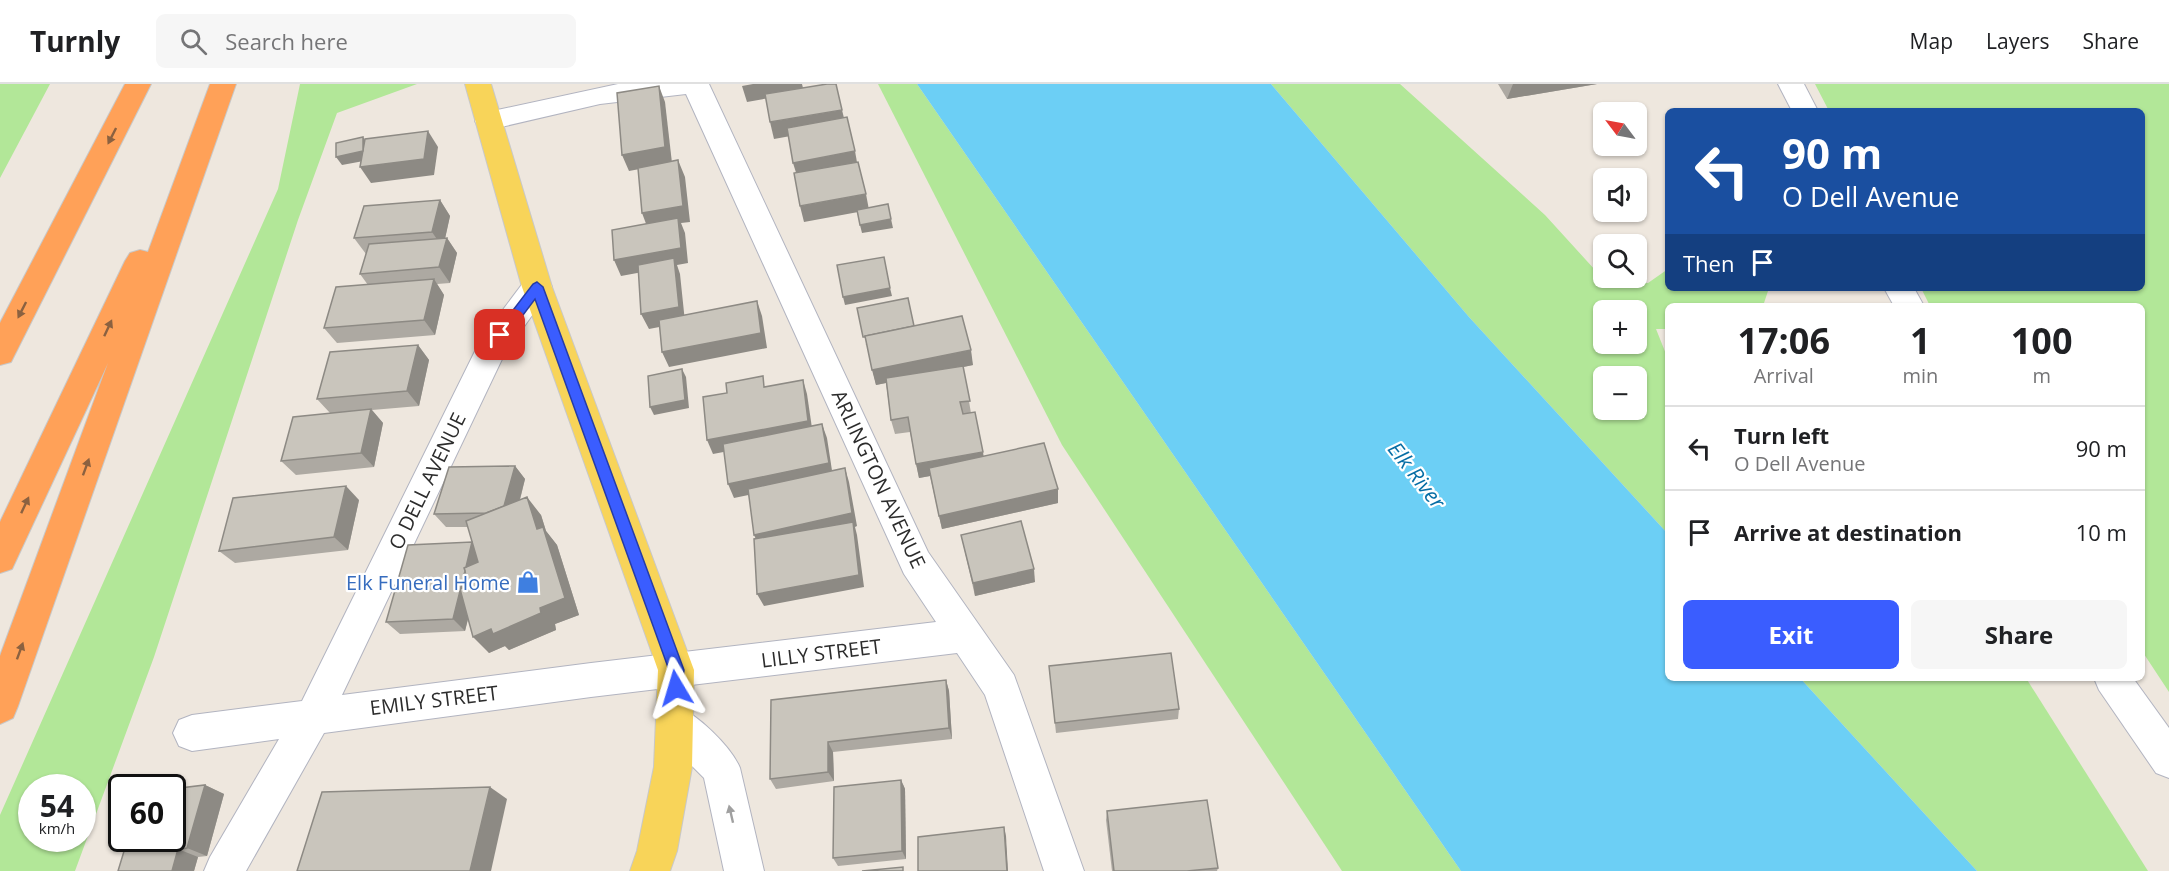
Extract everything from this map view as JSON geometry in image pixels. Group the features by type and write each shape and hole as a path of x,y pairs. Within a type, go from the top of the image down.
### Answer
{"highway":[{"path":"0,353 138,84"},
{"path":"0,558 223,84"},
{"path":"0,706 223,84"}],"main road":[{"path":"478,84 537,287 676,670 673,767 657,851 650,871"}],"street":[{"path":"488,121 600,95 695,84"},
{"name":"ARLINGTON AVENUE","path":"695,84 916,563 1001,687 1064,871"},
{"path":"1791,84 1803,108"},
{"name":"O DELL AVENUE","path":"224,871 314,715 492,348 537,287"},
{"name":"LILLY STREET","path":"676,670 966,635"},
{"name":"EMILY STREET","path":"192,733 314,715 676,670"},
{"path":"2114,681 2169,760"},
{"path":"675,723 721,768 744,871"}],"green space":[{"path":"0,84 50,84 0,178"},
{"path":"300,84 417,84 337,113 298,220 154,657 111,774 108,774 108,782 96,814 96,774 18,774 278,189"},
{"path":"878,84 917,84 1461,871 1342,871 1062,445"},
{"path":"1271,84 1400,84 1545,215 1593,268 1593,288 1647,288 1647,283 1665,271 1665,291 1768,291 1764,303 1665,303 1665,329 1656,329 1665,352 1665,531 1469,317"},
{"path":"1815,84 2169,84 2169,692 2145,656 2145,303 1928,303 1922,291 2145,291 2145,108 1827,108"},
{"path":"1803,681 2028,681 2148,871 1977,871"},
{"path":"18,774 18,852 82,852 75,871 0,871 0,815"}],"water":[{"name":"Elk River","path":"917,84 1271,84 1469,317 1665,531 1665,681 1803,681 1977,871 1461,871"}],"building":[{"path":"836,84 842,110 770,122 765,94"},
{"path":"659,86 665,147 622,155 617,93"},
{"path":"847,117 855,151 793,163 787,128"},
{"path":"428,131 424,159 360,167 365,139"},
{"path":"363,137 363,151 336,157 336,143"},
{"path":"678,160 683,206 642,213 638,168"},
{"path":"858,162 866,194 800,206 794,173"},
{"path":"440,200 432,232 354,238 364,206"},
{"path":"888,204 891,219 860,225 857,210"},
{"path":"678,218 681,248 614,260 612,230"},
{"path":"447,238 439,267 360,274 369,244"},
{"path":"884,257 890,288 843,297 837,265"},
{"path":"674,258 679,307 641,314 638,265"},
{"path":"434,279 424,320 324,328 336,287"},
{"path":"908,298 914,326 863,337 857,308"},
{"path":"757,301 761,333 662,352 659,320"},
{"path":"962,316 971,350 872,370 865,336"},
{"path":"418,345 407,391 317,399 330,352"},
{"path":"963,366 970,401 960,402 963,414 975,412 983,452 916,464 908,417 891,420 886,378"},
{"path":"682,369 685,400 650,407 648,376"},
{"path":"763,376 764,387 803,380 808,421 707,440 703,397 727,393 726,383"},
{"path":"371,409 361,453 281,461 293,417"},
{"path":"822,424 829,463 728,484 723,444"},
{"path":"1044,443 1058,489 939,516 929,468"},
{"path":"515,466 504,506 486,513 434,514 449,467"},
{"path":"845,468 852,513 754,535 748,489"},
{"path":"346,486 334,537 219,551 233,498"},
{"name":"Elk Funeral Home","path":"527,497 537,529 543,527 565,598 540,608 541,613 493,634 491,629 473,637 460,589 469,585 464,568 478,562 466,521"},
{"path":"1021,521 1034,569 973,583 961,535"},
{"path":"853,522 859,575 757,594 754,539"},
{"path":"472,542 453,619 386,622 408,545"},
{"path":"1171,653 1179,709 1055,723 1049,666"},
{"path":"946,680 949,728 828,742 828,772 770,779 771,700"},
{"path":"901,780 902,851 833,858 834,787"},
{"path":"205,785 186,848 186,787"},
{"path":"490,787 470,871 297,871 322,792"},
{"path":"1207,800 1218,868 1187,871 1114,871 1107,811"},
{"path":"1004,827 1007,871 918,871 918,837"},
{"path":"124,852 177,852 172,871 118,871"},
{"path":"903,867 903,871 862,871"}],"place":[{"name":"Elk Funeral Home","path":"528,582"}],"route":[{"path":"500,335 537,287 676,670 676,688"}]}
